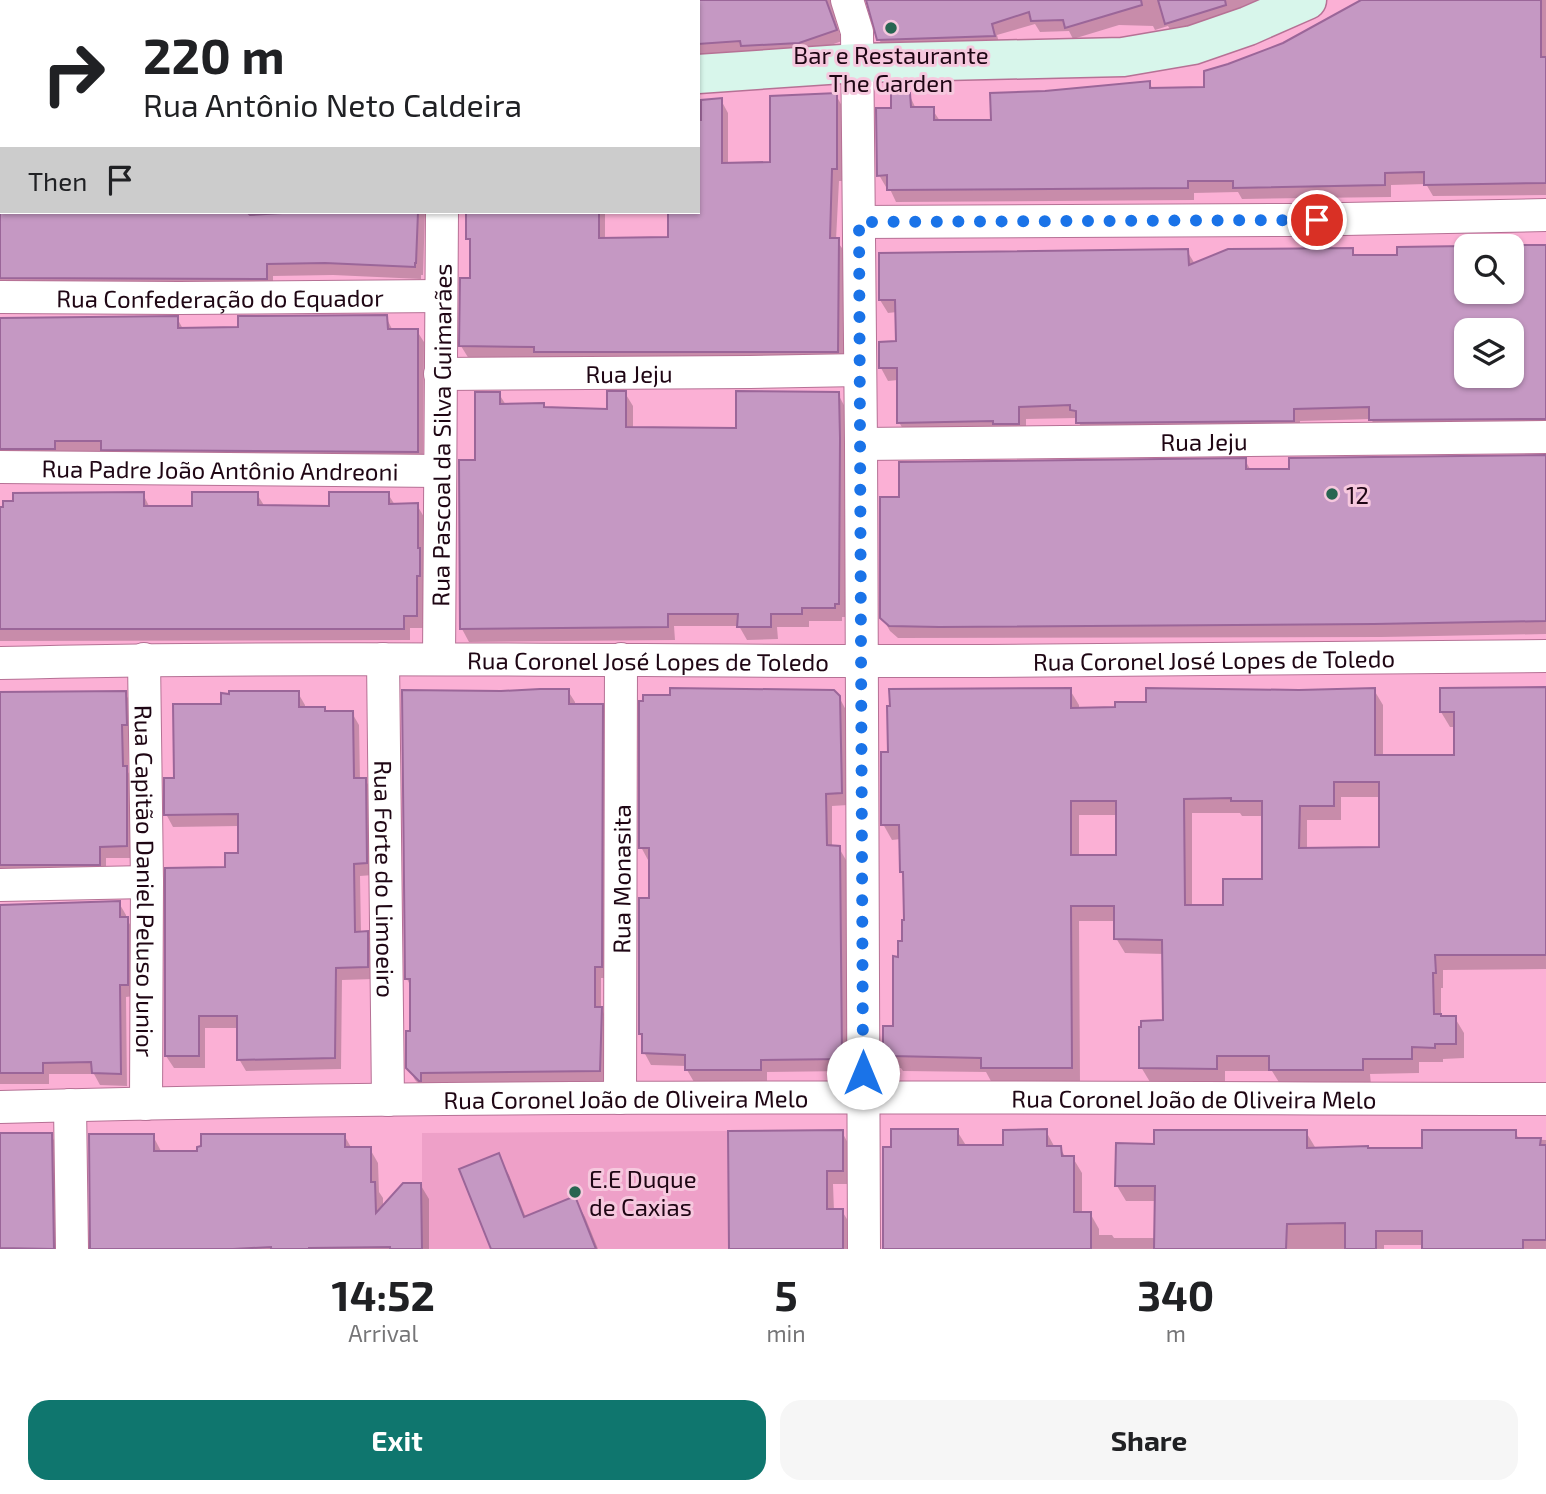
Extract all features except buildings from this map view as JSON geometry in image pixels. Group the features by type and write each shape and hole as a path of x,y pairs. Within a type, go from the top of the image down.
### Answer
{"main road":[{"path":"700,74 857,64 1122,57 1193,45 1248,26 1307,0"}],"street":[{"path":"847,0 857,32 864,1249"},
{"name":"Rua Pascoal da Silva Guimarães","path":"439,659 442,214"},
{"path":"859,222 1278,220 1546,215"},
{"name":"Rua Confederação do Equador","path":"0,296 441,296"},
{"name":"Rua Jeju","path":"440,374 860,370"},
{"name":"Rua Jeju","path":"861,444 1546,437"},
{"name":"Rua Padre João Antônio Andreoni","path":"0,467 440,471"},
{"name":"Rua Coronel José Lopes de Toledo","path":"0,663 144,659 1001,661 1546,656"},
{"name":"Rua Capitão Daniel Peluso Junior","path":"144,659 146,1104"},
{"name":"Rua Forte do Limoeiro","path":"383,659 388,1100"},
{"name":"Rua Monasita","path":"620,1098 621,659"},
{"path":"0,885 146,882"},
{"name":"Rua Coronel João de Oliveira Melo","path":"0,1107 620,1098 1546,1099"},
{"path":"71,1105 72,1249"}],"shaded area":[{"name":"E.E Duque de Caxias","path":"728,1131 729,1249 422,1249 422,1133"}],"place":[{"name":"Bar e Restaurante The Garden","path":"891,28"},
{"name":"12","path":"1332,494"},
{"name":"E.E Duque de Caxias","path":"575,1192"}],"route":[{"path":"863,1073 859,222 1317,220"}]}
